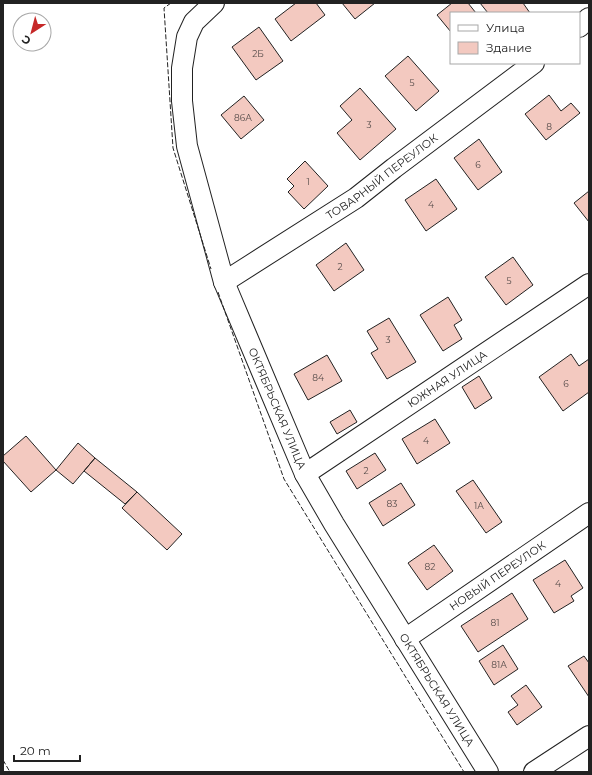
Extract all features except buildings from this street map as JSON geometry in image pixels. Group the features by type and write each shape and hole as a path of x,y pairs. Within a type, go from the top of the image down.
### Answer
{"street":[{"name":"ОКТЯБРЬСКАЯ УЛИЦА","path":"209,7 194,22 187,37 182,68 182,101 188,146 224,282 305,474 334,524 488,772"},
{"path":"580,26 589,18"},
{"name":"ТОВАРНЫЙ ПЕРЕУЛОК","path":"224,282 356,198 533,64"},
{"name":"ЮЖНАЯ УЛИЦА","path":"305,474 589,284"},
{"name":"НОВЫЙ ПЕРЕУЛОК","path":"406,639 589,513"},
{"path":"534,772 589,736"}],"fence":[{"path":"171,3 164,8 173,148 211,269"},
{"path":"218,292 284,479 464,772"},
{"path":"3,760 10,772"}]}
